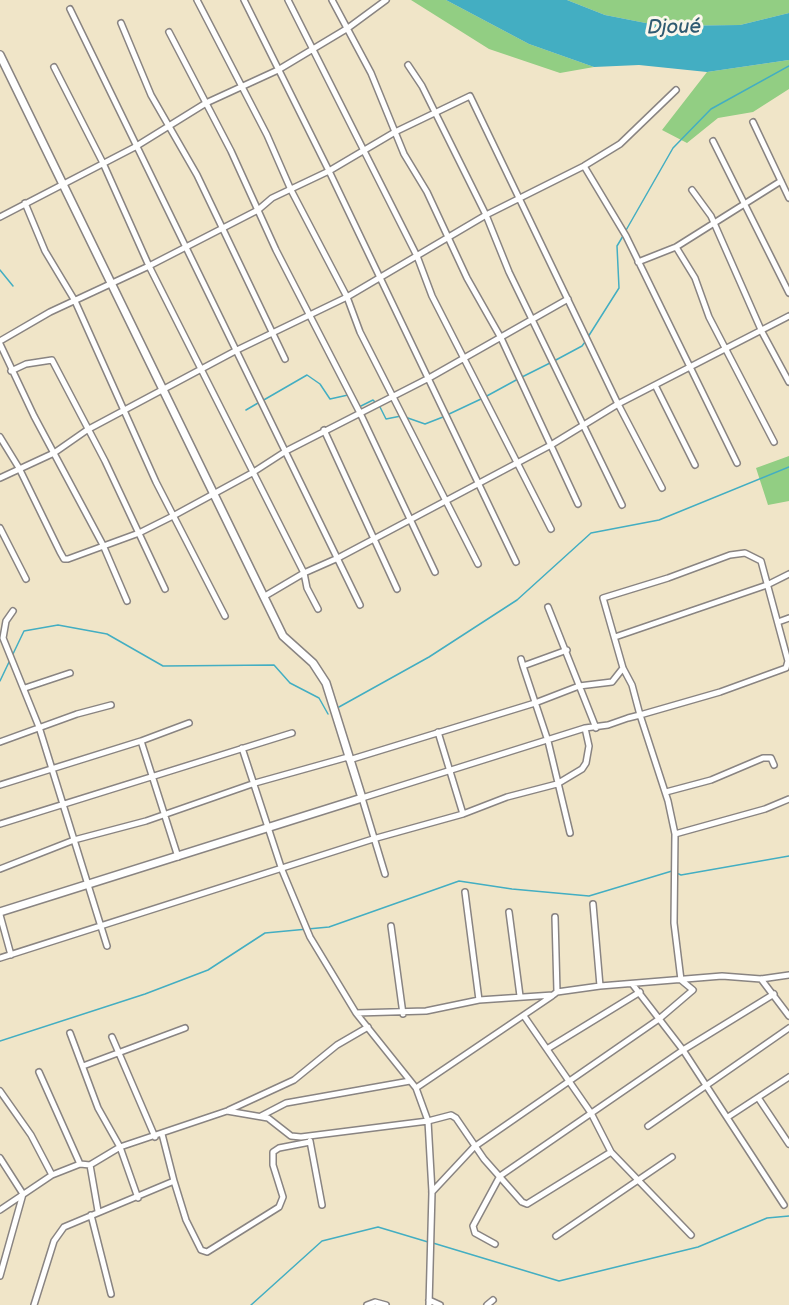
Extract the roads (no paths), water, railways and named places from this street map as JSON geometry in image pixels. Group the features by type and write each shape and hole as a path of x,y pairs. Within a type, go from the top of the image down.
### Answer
{"street":[{"path":"197,0 242,85 291,190 347,297 360,332 478,564"},
{"path":"244,0 329,171 516,561"},
{"path":"288,0 417,256 432,296 550,530"},
{"path":"332,0 371,73 395,132 501,338 578,504"},
{"path":"0,217 135,147 206,102 278,70 348,28 386,0"},
{"path":"70,9 135,147 187,246 360,605"},
{"path":"121,23 150,95 197,176 285,359"},
{"path":"169,32 360,413 435,572"},
{"path":"0,55 266,596 283,636 323,676 385,874"},
{"path":"408,64 436,114 486,215 533,320 622,505"},
{"path":"54,67 103,163 149,266 304,573 307,588 318,609"},
{"path":"0,478 54,453 87,430 237,350 347,297 486,215 584,166 620,144 675,90"},
{"path":"128,601 103,545 12,371 0,342 75,301 258,210 272,198 329,171 345,159 364,152 395,132 470,96 618,404 662,488"},
{"path":"753,122 789,198"},
{"path":"713,141 789,293"},
{"path":"584,166 638,262 737,463"},
{"path":"638,262 676,247 744,202 781,181"},
{"path":"692,190 714,223 762,332 789,382"},
{"path":"25,203 45,251 75,301 173,516 225,616"},
{"path":"676,247 695,278 709,317 725,351 774,442"},
{"path":"0,437 19,468 64,559 139,533 173,516 324,430 429,378 568,299"},
{"path":"266,596 304,573 338,558 551,445 618,404 691,369 789,316"},
{"path":"12,371 26,364 52,360 105,461 165,589"},
{"path":"655,385 695,465"},
{"path":"324,430 372,539 397,589"},
{"path":"0,528 26,579"},
{"path":"11,955 0,914 585,728 596,728 640,715 720,692 786,668 788,661 761,561 745,553 730,555 668,579 603,598 623,668 640,715 666,792 675,834 674,923 681,980 693,990 659,1019 474,1147 432,1192"},
{"path":"615,637 767,585 789,574"},
{"path":"548,607 567,650 596,728"},
{"path":"13,611 6,621 3,638 39,727 107,946"},
{"path":"778,622 789,618"},
{"path":"567,650 522,662 548,741 570,833"},
{"path":"0,869 74,840 165,815 255,783 349,759 535,703 579,686 612,682 623,668"},
{"path":"25,688 70,673"},
{"path":"0,742 39,727 111,705"},
{"path":"0,784 141,741 189,723"},
{"path":"0,958 282,870 373,839 463,814 507,797 557,784 582,769 586,763 589,746 585,728"},
{"path":"438,732 463,814"},
{"path":"0,824 292,733"},
{"path":"141,741 178,857"},
{"path":"242,748 282,870 310,937 356,1013 417,1088 428,1121 432,1192 429,1303 440,1305"},
{"path":"666,792 711,780 763,758 771,758 774,765"},
{"path":"675,834 765,809 789,799"},
{"path":"465,892 479,1000"},
{"path":"593,904 600,987"},
{"path":"510,912 520,996"},
{"path":"555,917 555,993"},
{"path":"391,926 403,1014"},
{"path":"356,1013 403,1014 479,1000 600,987 737,976 760,979 789,975"},
{"path":"760,979 789,1016"},
{"path":"633,985 683,1050 784,1205"},
{"path":"547,1049 640,992"},
{"path":"417,1088 555,993"},
{"path":"495,1244 475,1233 473,1226 500,1176 683,1050 774,994"},
{"path":"524,1016 591,1113 611,1152 691,1235"},
{"path":"0,1210 52,1175 80,1164 90,1165 120,1147 227,1111 294,1080 337,1045 368,1027"},
{"path":"83,1066 185,1028"},
{"path":"648,1126 708,1087 789,1028"},
{"path":"70,1033 98,1108 120,1147 138,1198"},
{"path":"112,1037 154,1137"},
{"path":"39,1072 80,1164"},
{"path":"728,1117 759,1099 789,1077"},
{"path":"259,1116 286,1103 410,1081"},
{"path":"0,1091 27,1129 52,1175"},
{"path":"759,1099 789,1144"},
{"path":"227,1111 275,1121 291,1136 310,1139"},
{"path":"162,1134 186,1220 201,1250 207,1252 279,1207 284,1197 273,1165 273,1152 310,1139 428,1121 452,1115 474,1147 522,1202 527,1204 611,1152"},
{"path":"310,1139 322,1205"},
{"path":"556,1236 672,1157"},
{"path":"0,1158 23,1194 0,1276"},
{"path":"90,1165 98,1211"},
{"path":"34,1305 59,1232 98,1211 138,1198 174,1181"},
{"path":"91,1215 111,1294"},
{"path":"487,1305 492,1300"},
{"path":"367,1305 375,1302 386,1305"}],"water":[{"name":"Djoué","path":"446,0 567,0 605,15 661,26 740,25 789,13 789,60 707,72 639,65 594,67 529,44"}],"waterway":[{"path":"625,232 673,148 711,109 789,66"},
{"path":"588,337 619,288 617,246 623,236"},
{"path":"0,270 13,286"},
{"path":"554,361 582,346 585,342"},
{"path":"522,377 550,363"},
{"path":"262,401 307,375 320,384 330,399 348,395"},
{"path":"485,397 518,379"},
{"path":"447,415 481,399"},
{"path":"359,407 373,400 380,407 386,419 401,416"},
{"path":"246,410 258,403"},
{"path":"405,417 425,424 443,417"},
{"path":"339,707 429,657 517,600 591,533 659,520 789,467"},
{"path":"12,656 24,631 58,625 107,634 163,666 274,665 290,683 319,698 328,714"},
{"path":"0,681 10,660"},
{"path":"0,1041 145,994 208,970 265,933 329,927 459,881 512,889 589,896 672,871 681,875 789,856"},
{"path":"433,1243 559,1281 698,1247 767,1218 789,1216"},
{"path":"251,1305 322,1241 378,1227 428,1242"}]}
